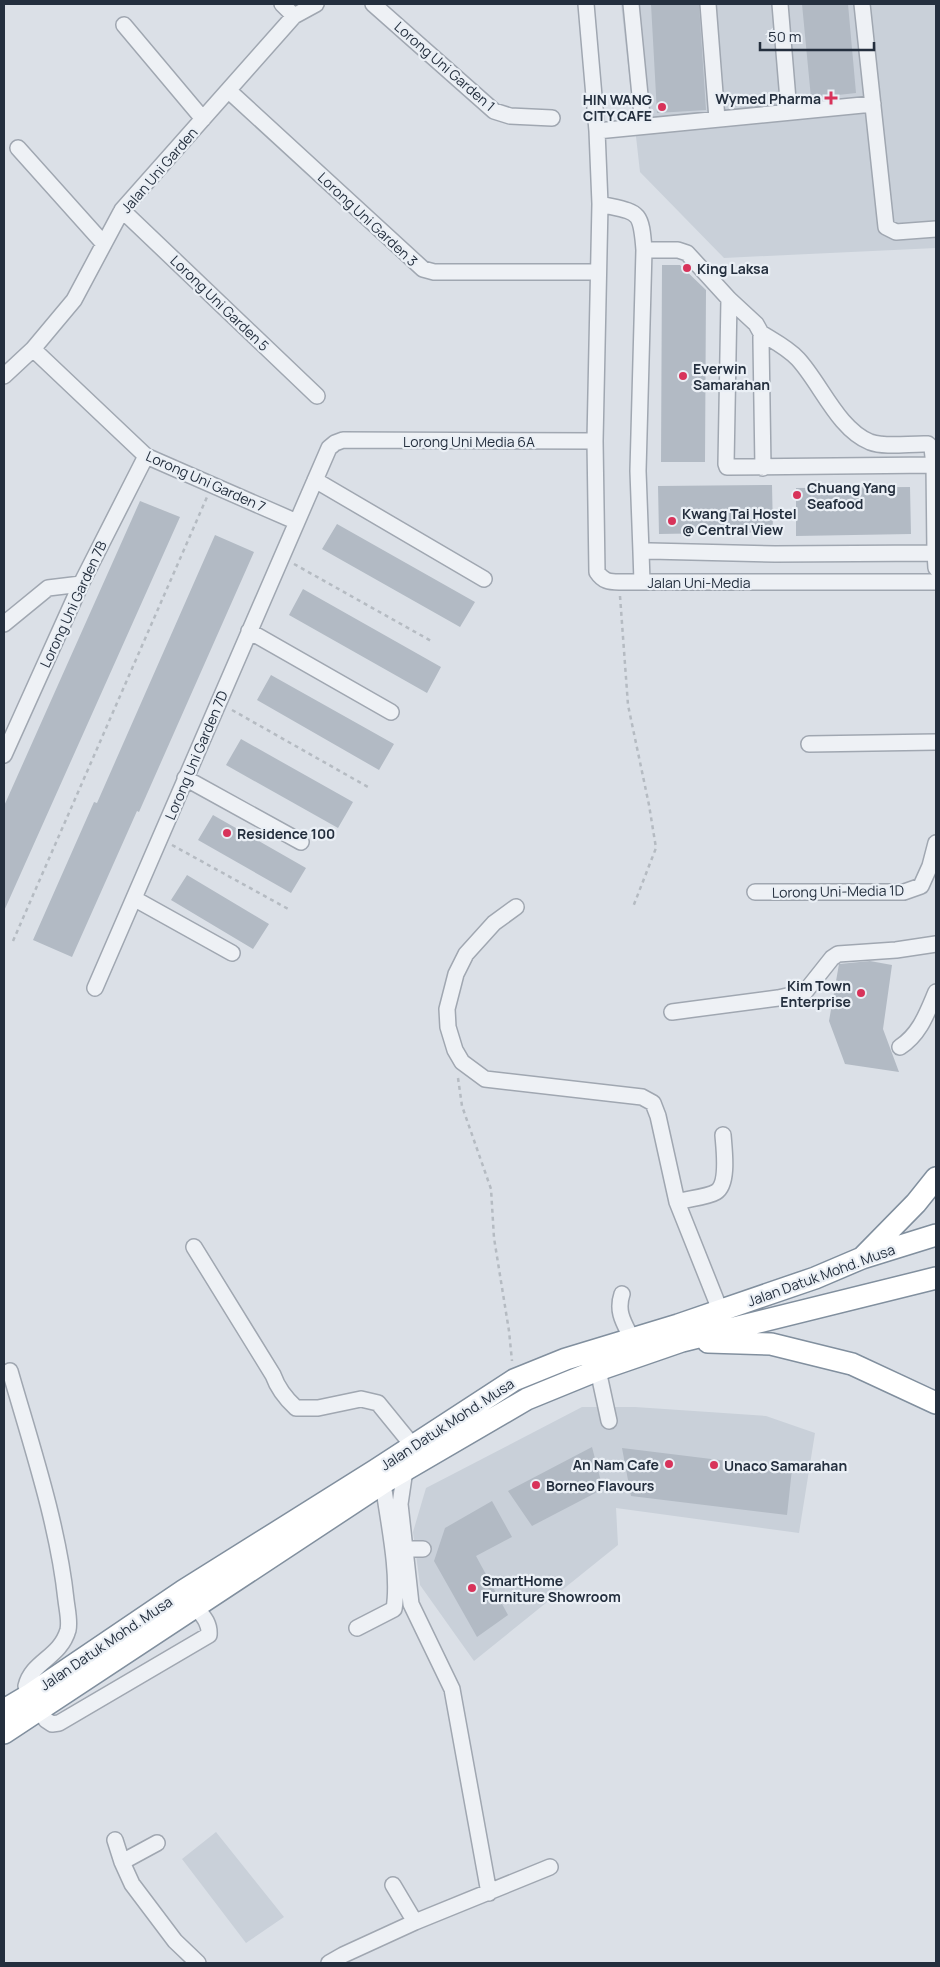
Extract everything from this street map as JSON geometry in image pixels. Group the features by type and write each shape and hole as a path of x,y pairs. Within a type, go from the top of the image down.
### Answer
{"highway":[{"path":"862,1258 916,1203 936,1178"},
{"name":"Jalan Datuk Mohd. Musa","path":"4,1733 35,1701 184,1591 514,1380 566,1359 720,1310 814,1278 862,1258 936,1235"},
{"name":"Jalan Datuk Mohd. Musa","path":"5,1707 35,1701 195,1606 384,1483 527,1400 598,1370 682,1341 936,1278"},
{"path":"682,1341 771,1344 780,1346 852,1364 936,1403"}],"street":[{"path":"282,4 294,16"},
{"name":"Jalan Uni Garden","path":"4,376 33,349 74,300 122,210 294,16 316,4"},
{"name":"Lorong Uni Garden 1","path":"373,4 494,111 510,116 552,118"},
{"path":"586,4 597,131 600,204 595,441"},
{"path":"631,4 643,126"},
{"path":"708,4 717,119"},
{"path":"780,4 789,112"},
{"path":"862,4 886,227 896,232 936,229"},
{"path":"124,25 203,119"},
{"name":"Lorong Uni Garden 3","path":"229,91 423,269 434,272 598,272"},
{"path":"597,131 873,104"},
{"path":"18,148 104,244"},
{"path":"600,204 631,211 642,224 644,250 638,471 642,582"},
{"name":"Lorong Uni Garden 5","path":"122,210 317,396"},
{"path":"644,250 678,250 686,254 756,324 761,333 763,468"},
{"path":"729,299 726,464 730,468 934,464"},
{"path":"641,552 936,561 932,448 928,444 872,442 854,432 825,398 798,358 784,346 761,333"},
{"name":"Lorong Uni Garden 7","path":"33,349 146,456 297,522"},
{"name":"Lorong Uni Media 6A","path":"343,440 595,441"},
{"name":"Lorong Uni Garden 7D","path":"95,988 329,448 343,440"},
{"name":"Jalan Uni-Media","path":"595,441 597,572 601,579 609,582 936,582"},
{"name":"Lorong Uni Garden 7B","path":"4,755 81,584 146,456"},
{"path":"315,480 484,579"},
{"path":"4,624 48,588 81,584"},
{"path":"249,631 391,712"},
{"path":"809,744 936,742"},
{"path":"185,778 301,842"},
{"name":"Lorong Uni-Media 1D","path":"755,892 904,892 921,886 930,866 936,842"},
{"path":"135,899 232,953"},
{"path":"516,907 494,923 466,954 456,974 447,1009 448,1027 455,1050 462,1062 485,1079 618,1092 642,1096 653,1103 658,1116 677,1202 720,1310"},
{"path":"672,1012 778,998 805,992 832,958 838,954 896,950 936,944"},
{"path":"900,1047 910,1041 918,1030 936,992"},
{"path":"677,1202 715,1192 722,1186 724,1176 723,1135"},
{"path":"194,1247 273,1375 278,1389 287,1400 296,1408 318,1408 361,1399 378,1403 413,1446"},
{"path":"622,1294 619,1313 632,1339"},
{"path":"598,1370 609,1421"},
{"path":"10,1371 53,1523 64,1583 68,1627 65,1638 57,1651 28,1676 26,1686 46,1720 52,1724 59,1723 209,1635 210,1628 207,1621 195,1606"},
{"path":"406,1470 400,1504 410,1604 452,1688 489,1893"},
{"path":"357,1628 394,1609 396,1597 395,1576 384,1483"},
{"path":"405,1549 423,1548"},
{"path":"115,1840 132,1884 175,1941 198,1963"},
{"path":"122,1862 157,1843"},
{"path":"329,1963 415,1922 550,1867"},
{"path":"393,1885 415,1922"}],"path":[{"path":"13,941 213,485"},
{"path":"282,557 433,642"},
{"path":"619,582 621,631 628,705 656,848 633,907"},
{"path":"218,702 368,787"},
{"path":"160,838 290,910"},
{"path":"458,1078 462,1106 491,1189 494,1238 509,1332 514,1380"}],"shaded area":[{"path":"621,4 936,4 936,248 724,258 640,172"},
{"path":"582,1407 635,1407 766,1416 815,1433 799,1533 616,1508 618,1545 474,1661 420,1585 413,1532 426,1488"},
{"path":"216,1832 284,1917 246,1943 182,1859"}],"building":[{"path":"651,4 699,4 706,110 657,113"},
{"path":"802,4 848,4 856,93 811,98"},
{"name":"Everwin Samarahan","path":"662,265 680,265 706,290 705,462 661,462"},
{"path":"772,485 773,532 659,534 658,486"},
{"path":"910,487 911,534 796,536 796,488"},
{"path":"140,501 180,517 4,911 4,806"},
{"path":"337,524 475,602 460,627 322,549"},
{"path":"215,535 254,552 139,812 137,811 72,957 33,940 94,802 97,803"},
{"path":"303,589 441,667 427,693 289,615"},
{"path":"271,675 394,744 379,770 257,700"},
{"path":"241,739 353,802 338,828 226,765"},
{"path":"213,815 306,868 291,893 198,840"},
{"path":"187,875 269,924 253,949 171,900"},
{"name":"Kim Town Enterprise","path":"870,961 892,965 883,1029 899,1072 845,1064 829,1021 839,964"},
{"path":"592,1447 603,1489 532,1526 508,1491"},
{"path":"622,1448 792,1469 787,1515 631,1496"},
{"name":"SmartHome Furniture Showroom","path":"492,1501 512,1537 476,1556 508,1615 477,1637 434,1561 445,1528"}],"place":[{"name":"Wymed Pharma","path":"831,98"},
{"name":"HIN WANG CITY CAFE","path":"662,107"},
{"name":"King Laksa","path":"687,268"},
{"name":"Everwin Samarahan","path":"683,376"},
{"name":"Chuang Yang Seafood","path":"797,495"},
{"name":"Kwang Tai Hostel @ Central View","path":"672,521"},
{"name":"Residence 100","path":"227,833"},
{"name":"Kim Town Enterprise","path":"861,993"},
{"name":"An Nam Cafe","path":"669,1464"},
{"name":"Unaco Samarahan","path":"714,1465"},
{"name":"Borneo Flavours","path":"536,1485"},
{"name":"SmartHome Furniture Showroom","path":"472,1588"}]}
